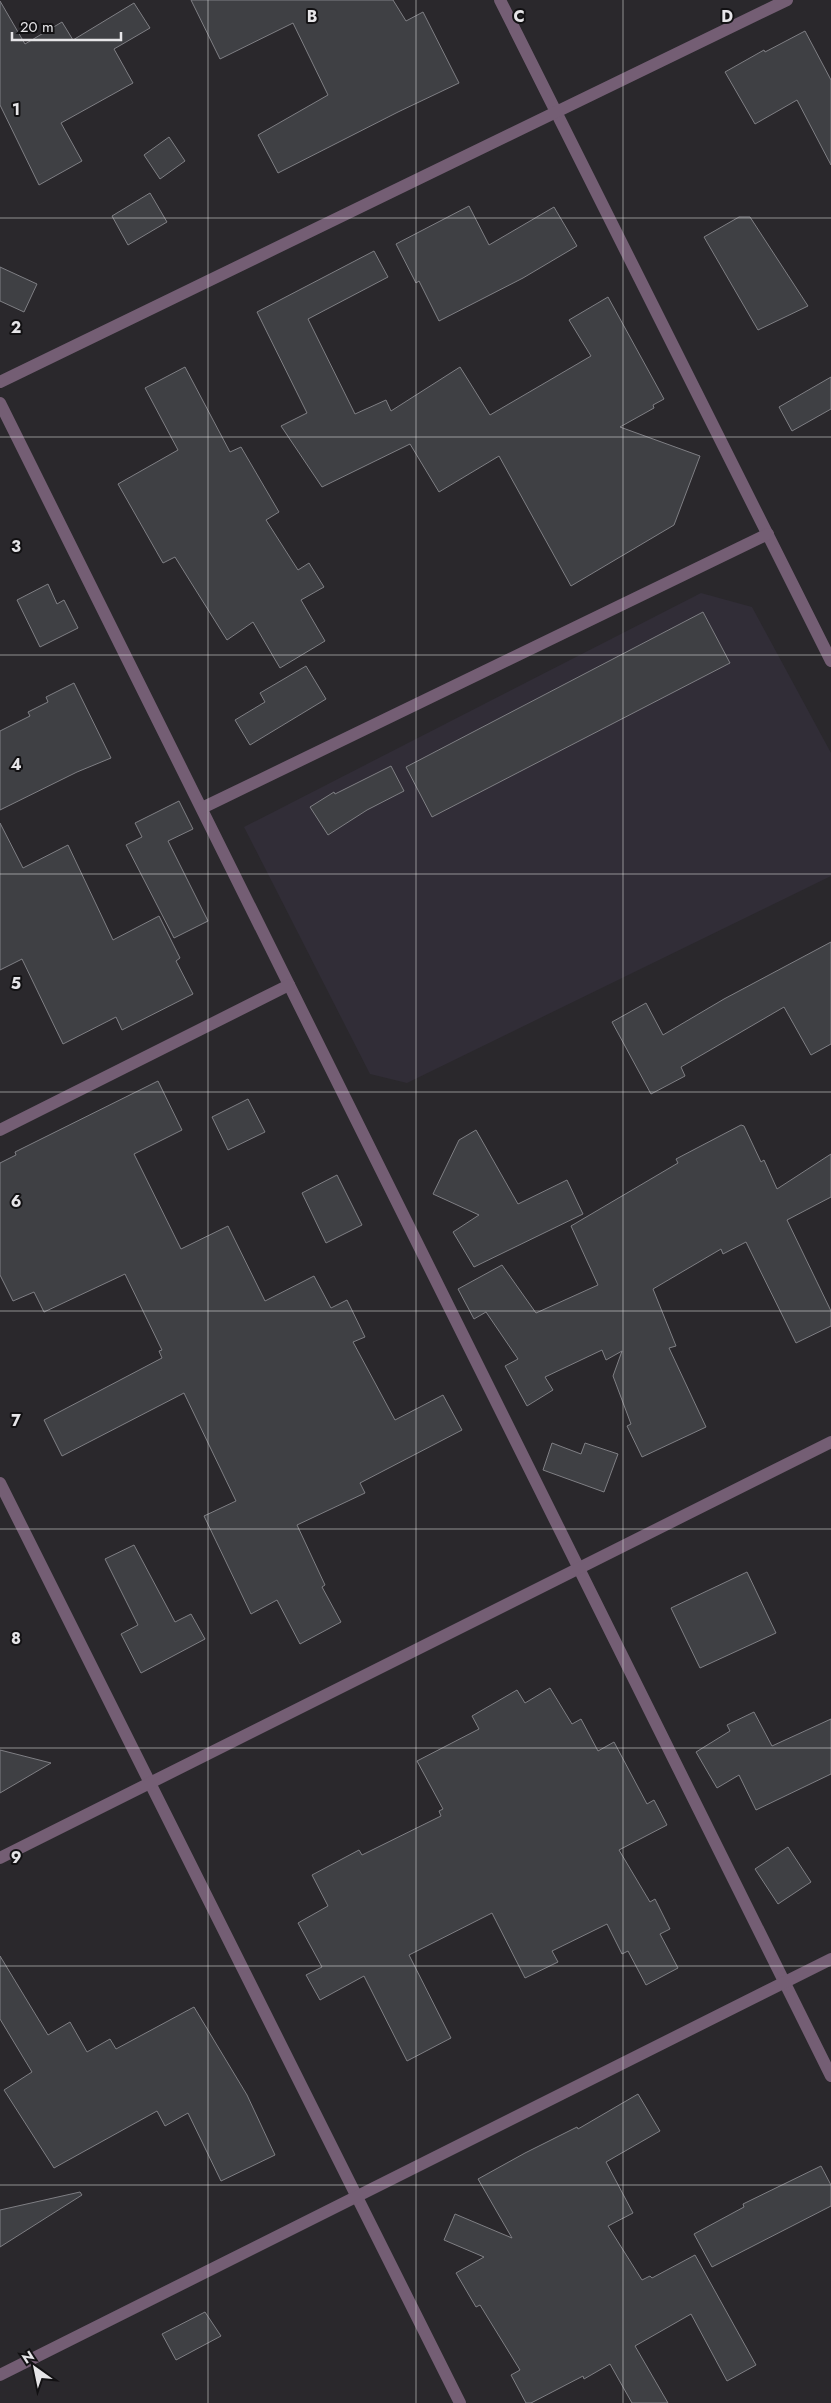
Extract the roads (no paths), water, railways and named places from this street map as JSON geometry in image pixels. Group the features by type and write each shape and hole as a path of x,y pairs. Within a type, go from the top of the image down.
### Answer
{"street":[{"path":"500,0 831,661"},
{"path":"0,382 786,0"},
{"path":"0,402 831,2076"},
{"path":"202,808 768,534"},
{"path":"0,1130 289,985"},
{"path":"0,1858 831,1442"},
{"path":"0,1483 460,2403"},
{"path":"0,2376 831,1959"}]}
